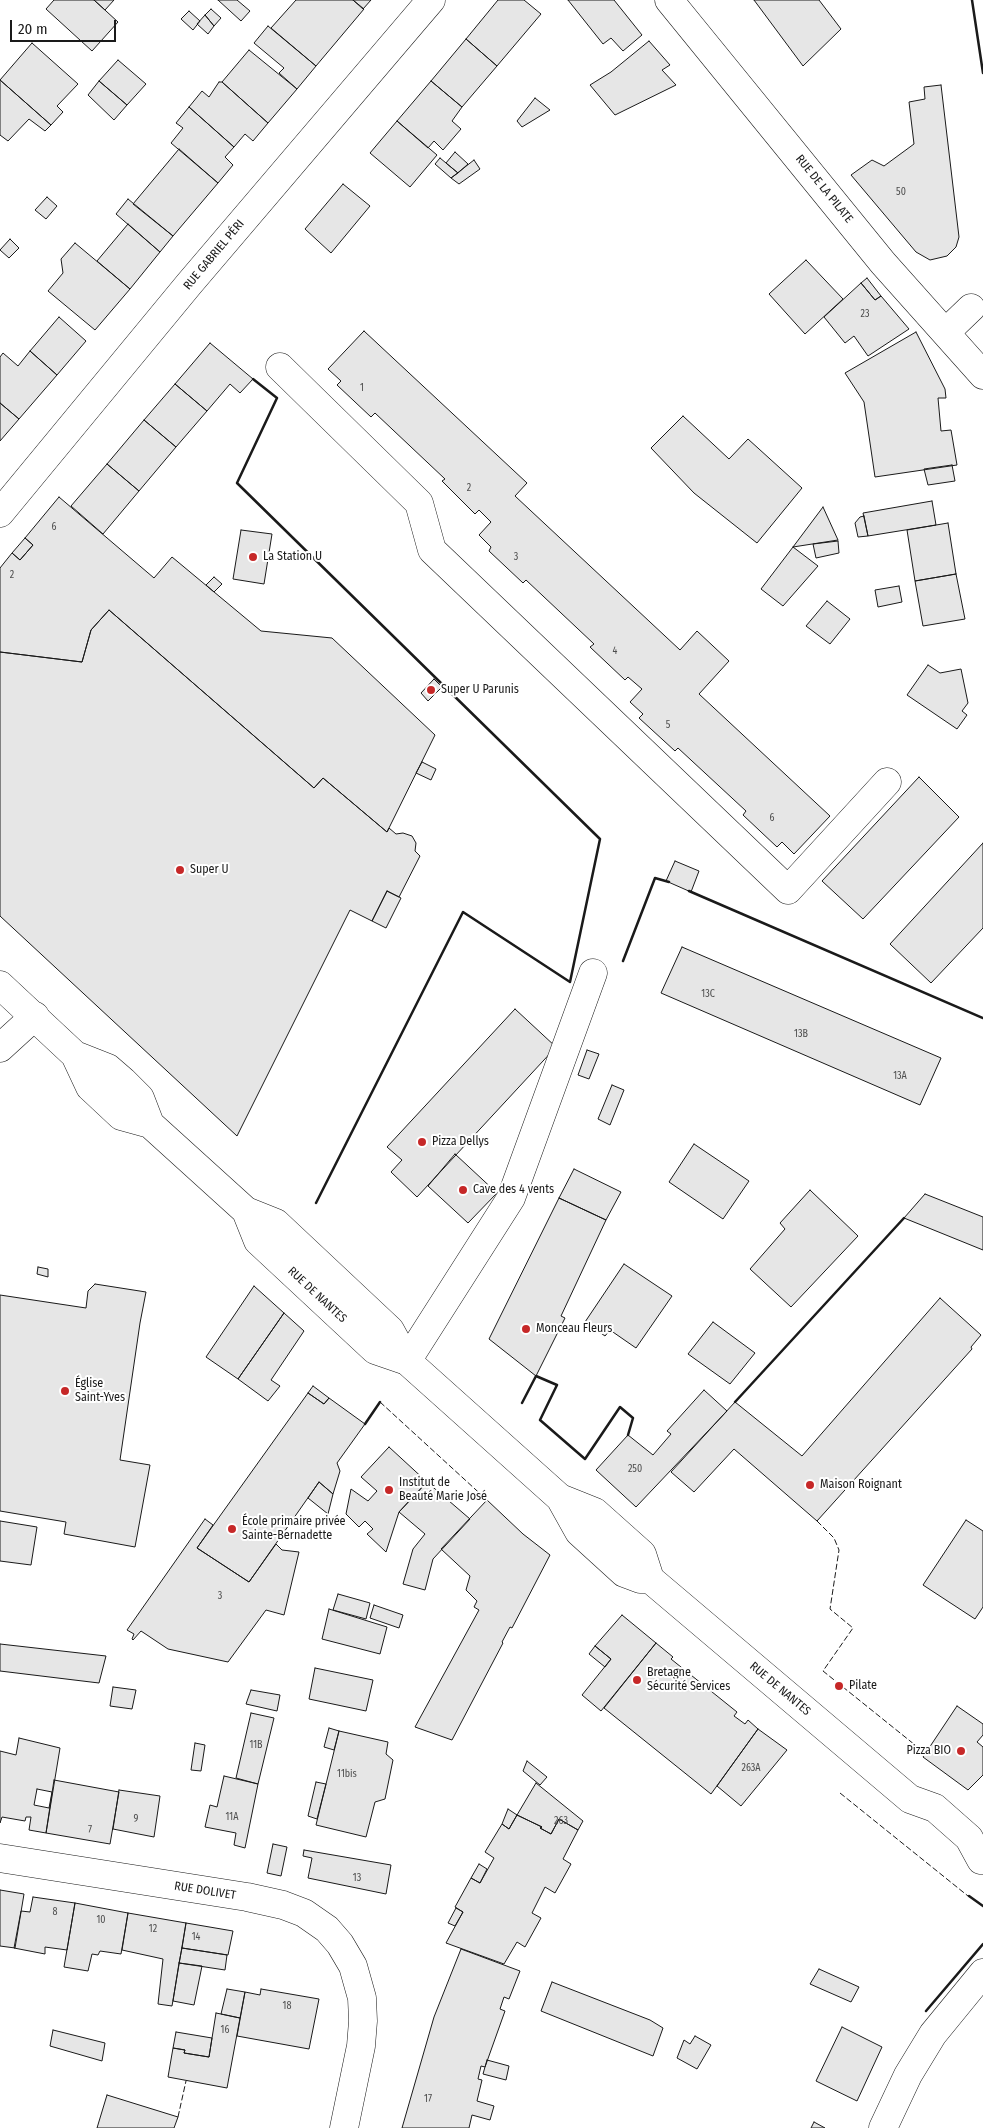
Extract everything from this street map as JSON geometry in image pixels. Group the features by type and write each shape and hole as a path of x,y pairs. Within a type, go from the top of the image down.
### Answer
{"street":[{"name":"RUE GABRIEL PÉRI","path":"0,513 189,284 431,0"},
{"name":"RUE DE LA PILATE","path":"669,0 883,263 983,375"},
{"path":"946,332 971,308"},
{"path":"280,367 419,503 432,550 788,890 887,782"},
{"path":"407,1361 511,1198 593,973"},
{"name":"RUE DE NANTES","path":"0,985 75,1055 90,1087 121,1116 150,1124 246,1211 276,1223 390,1330 407,1361 560,1498 579,1532 624,1573 640,1579 650,1579 910,1799 935,1808 969,1838 982,1860"},
{"path":"0,1048 35,1016"},
{"name":"RUE DOLIVET","path":"0,1858 247,1897 284,1905 304,1913 327,1929 340,1944 353,1966 362,1998 361,2046 344,2128"},
{"path":"883,2128 908,2075 933,2034 983,1972"}],"building":[{"path":"54,0 94,0 118,22 92,51 46,9"},
{"path":"94,0 114,0 105,10"},
{"path":"218,0 237,0 250,11 241,21"},
{"path":"296,0 353,0 364,9 316,66 271,28"},
{"path":"353,0 371,0 363,9"},
{"path":"498,0 524,0 541,14 497,66 466,39"},
{"path":"568,0 614,0 642,35 623,51 611,38 603,44"},
{"path":"754,0 819,0 841,29 803,66"},
{"path":"211,9 221,18 214,26 205,15"},
{"path":"189,11 200,21 193,30 181,19"},
{"path":"205,15 214,26 208,34 197,24"},
{"path":"268,26 316,66 297,89 279,73 284,68 254,43"},
{"path":"466,39 497,66 462,107 431,81"},
{"path":"649,41 670,65 662,70 676,85 615,115 590,85 611,72"},
{"path":"32,43 78,84 57,106 63,112 51,125 0,80"},
{"path":"249,50 297,89 268,123 222,82"},
{"path":"118,60 146,84 127,105 99,81"},
{"path":"0,80 51,125 45,131 29,119 8,141 0,135"},
{"path":"99,81 127,105 114,120 88,95"},
{"path":"431,81 462,107 452,121 461,129 443,150 434,141 428,148 397,121"},
{"path":"219,82 222,82 268,123 253,141 245,134 234,147 189,107 202,91 209,97"},
{"path":"941,85 959,237 956,247 947,256 930,260 916,252 851,175 872,160 884,166 914,144 909,102 925,99 924,87"},
{"path":"535,98 550,110 522,127 517,121"},
{"path":"189,107 234,147 225,157 233,165 218,183 171,143 183,128 176,123"},
{"path":"397,121 437,155 410,187 370,153"},
{"path":"179,149 218,183 173,236 133,204"},
{"path":"455,152 468,164 458,173 446,163"},
{"path":"440,158 458,173 451,178 435,164"},
{"path":"474,160 480,169 459,184 451,178"},
{"path":"343,184 370,206 331,253 305,229"},
{"path":"47,197 57,206 46,219 35,210"},
{"path":"128,199 173,236 160,252 116,214"},
{"path":"128,224 160,252 130,289 97,261"},
{"path":"10,239 19,248 9,258 0,250"},
{"path":"75,243 130,289 95,330 48,291 63,273 61,259"},
{"path":"806,260 843,299 805,334 769,294"},
{"path":"867,278 881,296 875,300 861,283"},
{"path":"861,283 875,300 881,296 909,329 868,356 854,336 845,343 824,317"},
{"path":"59,317 86,341 57,375 30,351"},
{"path":"364,331 527,483 515,496 680,650 697,631 729,661 699,694 830,816 794,854 782,842 777,847 743,815 746,811 678,748 675,751 639,718 643,714 630,702 642,689 628,677 625,680 590,647 594,644 526,580 523,583 489,551 491,547 479,535 491,522 479,510 475,514 442,481 445,479 375,413 371,417 337,385 341,381 328,369"},
{"path":"916,332 945,389 946,398 938,398 941,431 951,430 957,465 875,477 864,402 845,373"},
{"path":"210,343 253,379 240,393 230,384 207,411 175,384"},
{"path":"30,351 57,375 19,419 0,403 0,357 3,353 18,366"},
{"path":"175,384 207,411 176,447 144,420"},
{"path":"0,403 19,419 0,441"},
{"path":"683,416 729,459 748,439 802,488 757,543 694,493 651,448"},
{"path":"144,420 176,447 139,491 107,464"},
{"path":"107,464 139,491 103,534 71,506"},
{"path":"952,465 955,481 928,485 924,469"},
{"path":"59,497 154,578 172,557 261,631 332,638 435,735 387,832 323,778 314,788 109,610 91,630 82,662 0,652 0,568 12,553 20,560 33,545 25,538"},
{"path":"932,501 936,525 868,536 863,513"},
{"path":"823,507 838,540 793,547"},
{"path":"864,516 868,536 858,537 855,523 860,517"},
{"path":"948,523 956,574 915,581 907,530"},
{"name":"La Station U","path":"241,530 272,534 264,584 233,579"},
{"path":"25,538 33,545 20,560 12,553"},
{"path":"838,541 839,553 816,558 813,544"},
{"path":"793,547 818,566 783,606 761,589"},
{"path":"956,574 965,619 923,626 915,581"},
{"path":"214,577 222,584 214,592 206,585"},
{"path":"899,586 902,602 878,607 875,590"},
{"path":"827,601 850,619 830,644 806,626"},
{"path":"109,610 314,788 323,778 387,832 389,828 396,834 403,833 412,836 416,843 415,851 420,856 399,897 387,891 372,921 350,910 237,1136 0,916 0,652 82,662 91,630"},
{"path":"928,665 940,673 961,669 968,703 962,711 967,715 957,729 907,695"},
{"name":"Super U Parunis","path":"434,679 442,687 428,701 421,693"},
{"path":"422,762 436,769 431,780 416,773"},
{"path":"919,777 959,817 863,919 822,881"},
{"path":"983,843 983,928 931,983 890,944"},
{"path":"675,861 699,871 691,892 666,881"},
{"path":"387,891 401,898 386,928 372,921"},
{"path":"682,947 941,1058 920,1105 661,993"},
{"path":"515,1009 556,1047 417,1197 391,1172 402,1160 387,1147"},
{"path":"587,1050 599,1054 589,1079 578,1075"},
{"path":"612,1085 624,1090 610,1125 598,1119"},
{"path":"694,1144 749,1181 723,1219 669,1182"},
{"name":"Cave des 4 vents","path":"455,1154 497,1193 468,1223 428,1186"},
{"path":"574,1169 621,1192 606,1220 559,1198"},
{"path":"810,1190 858,1236 791,1307 750,1269 785,1229 780,1223"},
{"path":"925,1194 983,1217 983,1250 904,1218"},
{"path":"559,1198 606,1220 561,1316 565,1318 536,1376 489,1339"},
{"path":"624,1264 672,1296 636,1348 610,1330 605,1336 585,1322"},
{"path":"38,1267 48,1269 48,1277 37,1274"},
{"name":"Église Saint-Yves","path":"95,1284 146,1292 120,1460 150,1465 135,1547 64,1534 66,1522 0,1511 0,1295 86,1308 88,1291"},
{"path":"254,1286 284,1313 238,1379 206,1357"},
{"path":"940,1298 981,1335 971,1347 972,1349 817,1521 734,1449 694,1492 671,1472 735,1402 802,1456"},
{"path":"284,1313 304,1331 271,1380 280,1386 268,1401 238,1379"},
{"path":"713,1322 755,1353 730,1384 688,1354"},
{"path":"313,1386 329,1398 324,1404 308,1393"},
{"path":"704,1390 727,1411 636,1507 596,1470 628,1435 653,1455 671,1434 667,1431"},
{"path":"308,1393 324,1404 329,1398 365,1424 337,1463 340,1471 333,1494 319,1482 249,1582 197,1548"},
{"path":"389,1447 427,1482 399,1512 386,1552 367,1534 373,1529 365,1521 359,1527 346,1514 351,1489 368,1501 377,1491 361,1477"},
{"path":"319,1482 333,1494 328,1514 308,1498"},
{"path":"427,1482 470,1519 433,1559 425,1590 403,1584 413,1549 425,1534 399,1512"},
{"path":"487,1500 523,1534 550,1555 512,1628 510,1627 502,1642 452,1740 415,1727 479,1610 474,1607 477,1601 466,1590 470,1576 441,1549"},
{"path":"205,1519 213,1525 197,1548 249,1582 276,1544 282,1550 299,1552 284,1615 266,1610 228,1662 168,1649 141,1631 133,1640 134,1634 127,1630"},
{"path":"966,1520 983,1531 983,1607 975,1619 923,1585"},
{"path":"0,1521 37,1527 31,1565 0,1561"},
{"path":"338,1594 370,1603 366,1619 333,1610"},
{"path":"374,1605 403,1615 399,1628 370,1618"},
{"path":"329,1609 387,1627 380,1654 322,1639"},
{"path":"622,1615 656,1643 601,1711 582,1695 611,1659 595,1646"},
{"path":"656,1643 673,1657 671,1659 737,1712 734,1716 745,1724 748,1720 758,1729 711,1794 604,1708"},
{"path":"0,1644 106,1656 99,1683 0,1671"},
{"path":"595,1646 611,1659 605,1667 589,1654"},
{"path":"315,1668 373,1680 366,1711 309,1699"},
{"path":"113,1687 136,1690 132,1709 110,1706"},
{"path":"251,1690 280,1695 277,1711 246,1704"},
{"path":"957,1706 983,1724 983,1735 977,1742 983,1747 983,1775 968,1790 923,1757"},
{"path":"251,1713 274,1718 258,1784 236,1778"},
{"path":"329,1728 339,1731 334,1750 324,1747"},
{"path":"758,1729 787,1750 741,1806 717,1786"},
{"path":"339,1731 388,1742 386,1754 393,1760 385,1799 375,1802 366,1837 316,1825"},
{"path":"19,1738 60,1748 46,1833 29,1830 31,1817 26,1817 25,1821 2,1817 0,1823 0,1751 16,1755","holes":["37,1789 52,1792 49,1808 34,1805"]},
{"path":"195,1743 205,1745 201,1771 191,1770"},
{"path":"527,1761 547,1777 540,1785 523,1771"},
{"path":"224,1776 258,1784 245,1848 234,1845 236,1833 205,1827 210,1805 217,1807"},
{"path":"54,1780 119,1792 110,1844 46,1833"},
{"path":"316,1782 326,1784 317,1819 308,1816"},
{"path":"536,1783 583,1821 578,1830 559,1819 551,1834 540,1828 542,1827 517,1815"},
{"path":"119,1790 160,1796 154,1837 113,1829"},
{"path":"508,1809 517,1815 509,1829 502,1824"},
{"path":"517,1815 542,1827 540,1828 551,1834 559,1819 578,1830 563,1859 571,1864 555,1893 545,1887 532,1913 541,1918 525,1947 517,1942 504,1964 446,1943 463,1912 455,1907 471,1878 480,1883 494,1858 485,1852 502,1824 509,1829"},
{"path":"273,1844 287,1847 281,1876 267,1873"},
{"path":"304,1850 391,1865 386,1894 308,1878 312,1858 303,1856"},
{"path":"479,1864 487,1869 480,1883 471,1878"},
{"path":"0,1890 24,1894 15,1948 0,1946"},
{"path":"33,1897 75,1903 67,1950 45,1947 45,1954 14,1948 21,1911 30,1912"},
{"path":"75,1903 128,1913 121,1954 100,1951 98,1955 92,1954 88,1971 64,1967"},
{"path":"456,1908 463,1912 455,1926 448,1923"},
{"path":"128,1913 186,1923 172,2006 158,2004 163,1959 122,1950"},
{"path":"186,1923 233,1931 228,1955 182,1948"},
{"path":"182,1948 227,1955 225,1970 179,1963"},
{"path":"461,1949 520,1971 509,1999 504,1997 500,2009 505,2011 485,2067 481,2066 478,2079 482,2080 477,2101 494,2106 490,2120 472,2115 469,2128 402,2128 434,2017"},
{"path":"179,1963 202,1966 194,2005 173,2001"},
{"path":"819,1969 859,1987 851,2002 810,1984"},
{"path":"552,1982 650,2020 663,2028 653,2056 541,2011"},
{"path":"227,1989 245,1992 240,2018 221,2014"},
{"path":"261,1989 319,1999 309,2049 237,2036 245,1992 260,1995"},
{"path":"216,2013 240,2018 227,2088 168,2077 173,2048 185,2050 184,2053 209,2057"},
{"path":"842,2027 882,2047 857,2101 816,2081"},
{"path":"53,2030 105,2043 102,2061 50,2046"},
{"path":"176,2032 212,2038 209,2057 184,2053 185,2050 173,2048"},
{"path":"695,2036 711,2045 697,2069 677,2058 684,2040 690,2044"},
{"path":"487,2060 509,2066 506,2080 483,2074"},
{"path":"107,2095 178,2117 174,2128 97,2128"},
{"path":"814,2122 825,2128 811,2128"}],"fence":[{"path":"380,1402 487,1500"},
{"path":"817,1521 834,1538 839,1550 830,1609 853,1628 823,1671 925,1753"},
{"path":"840,1793 968,1896"},
{"path":"178,2117 186,2081"}],"wall":[{"path":"972,0 983,73"},
{"path":"253,379 277,398 237,483 600,839 570,982 463,912 316,1203"},
{"path":"623,961 655,878 669,882"},
{"path":"689,891 983,1018"},
{"path":"735,1402 904,1218"},
{"path":"522,1403 536,1376 557,1385 540,1420 585,1459 620,1407 633,1418 628,1435"},
{"path":"365,1424 380,1402"},
{"path":"969,1896 983,1906"},
{"path":"926,2011 983,1944"}],"place":[{"name":"La Station U","path":"253,557"},
{"name":"Super U Parunis","path":"431,690"},
{"name":"Super U","path":"180,870"},
{"name":"Pizza Dellys","path":"422,1142"},
{"name":"Cave des 4 vents","path":"463,1190"},
{"name":"Monceau Fleurs","path":"526,1329"},
{"name":"Église Saint-Yves","path":"65,1391"},
{"name":"Maison Roignant","path":"810,1485"},
{"name":"Institut de Beauté Marie José","path":"389,1490"},
{"name":"École primaire privée Sainte-Bernadette","path":"232,1529"},
{"name":"Bretagne Sécurité Services","path":"637,1680"},
{"name":"Pilate","path":"839,1686"},
{"name":"Pizza BIO","path":"961,1751"}]}
